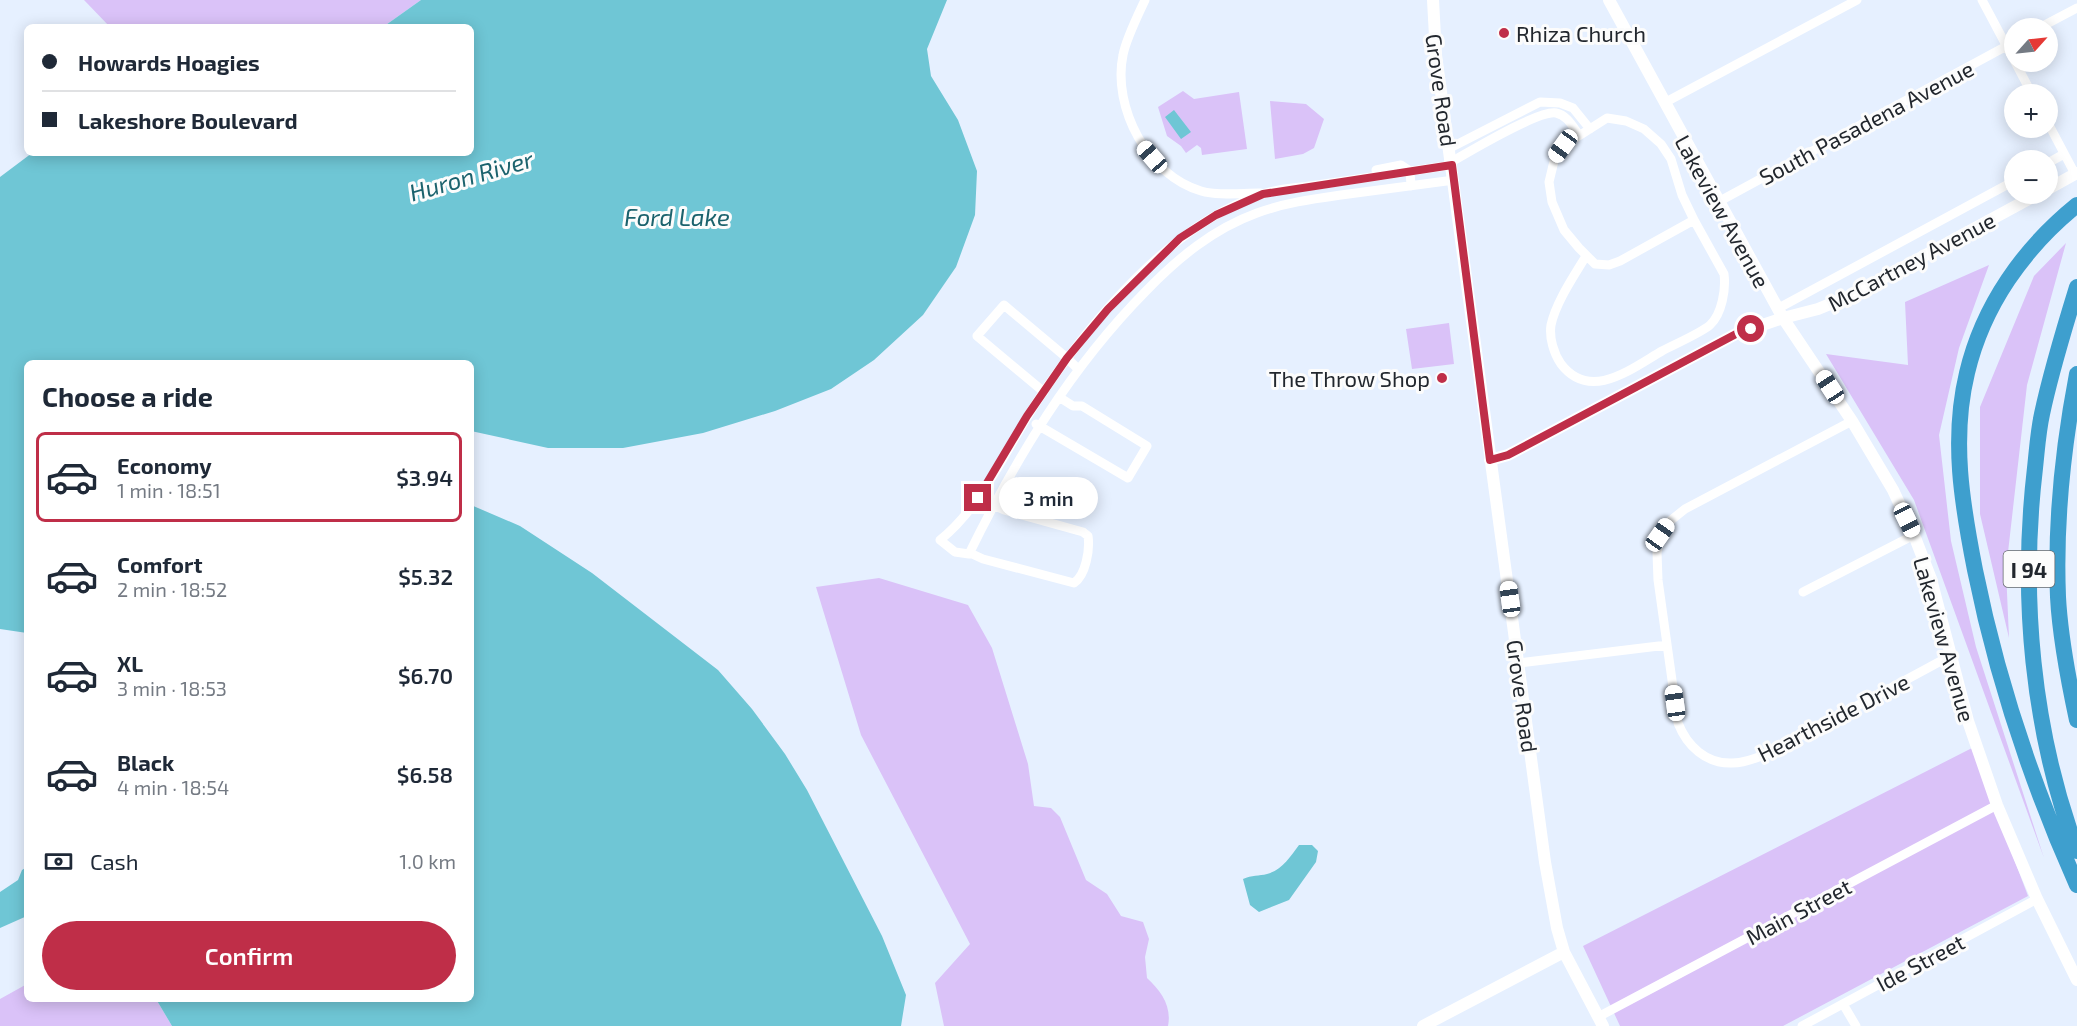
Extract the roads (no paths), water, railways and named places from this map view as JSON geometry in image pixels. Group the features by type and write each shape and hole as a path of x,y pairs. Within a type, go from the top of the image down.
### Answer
{"highway":[{"path":"2077,205 2055,222 2031,248 2008,279 1992,307 1967,372 1960,412 1958,448 1960,486 1966,526 1992,645 2026,757 2077,885"},
{"name":"I 94","path":"2077,286 2057,352 2042,416 2031,501 2029,553 2031,634 2041,715 2061,798 2077,851"},
{"name":"I 94","path":"2077,374 2069,417 2060,503 2058,598 2077,720"}],"street":[{"path":"1145,0 1123,56 1122,90 1130,121 1144,148 1166,174 1201,191 1263,194 1451,163 1529,120 1550,113 1565,117 1579,135"},
{"name":"Grove Road","path":"1433,0 1435,47 1545,862 1557,928 1564,952 1600,1022"},
{"name":"Lakeview Avenue","path":"1609,0 1780,314 1852,421 1893,490 1931,579 1950,656 1997,805 2037,899 2077,980"},
{"path":"1664,103 1857,0"},
{"path":"1982,0 2004,35"},
{"path":"2058,18 2077,8"},
{"name":"South Pasadena Avenue","path":"1718,202 2004,48"},
{"path":"1450,147 1540,102 1560,103 1573,108 1590,129"},
{"path":"1586,256 1564,294 1551,325 1551,335 1558,360 1565,369 1582,381 1592,383 1614,377 1711,325 1720,308 1725,279 1682,195 1671,159 1661,144 1644,129 1626,121 1607,118 1563,146 1555,157 1549,182 1551,202 1571,240 1598,265 1609,265 1620,261 1694,220"},
{"path":"2056,138 2076,173 2058,183"},
{"path":"2058,157 2064,154"},
{"path":"1339,181 1348,175 1401,165 1410,171"},
{"path":"1410,171 1411,186"},
{"path":"1356,179 1358,193"},
{"path":"970,553 993,506 1039,426 1078,369 1126,311 1180,258 1227,226 1257,213 1296,202 1454,180"},
{"path":"1780,314 2004,187"},
{"path":"1293,189 1296,202"},
{"path":"978,498 993,506 1083,532 1088,536 1090,545 1081,578 1074,583 1069,583 983,559 970,553 955,552 940,540 956,528 978,498 1027,416 1067,358 1108,309 1180,238 1216,215 1263,194"},
{"name":"McCartney Avenue","path":"1490,460 1508,455 1736,334 1780,314 1818,309 1852,295 2020,204"},
{"path":"1216,215 1227,226"},
{"path":"1149,267 1159,278"},
{"path":"1044,392 977,336 1004,305 1078,369"},
{"path":"1027,416 1039,426 1128,478 1147,446 1082,406 1073,406 1059,397"},
{"name":"Hearthside Drive","path":"1852,421 1685,509 1670,521 1660,535 1657,553 1658,580 1678,723 1683,737 1693,749 1707,758 1722,763 1746,762 1950,656"},
{"path":"1803,592 1914,535"},
{"path":"1519,663 1667,645"},
{"name":"Main Street","path":"1600,1022 1997,805"},
{"name":"Ide Street","path":"1802,1026 2037,899"},
{"path":"1423,1026 1564,952"},
{"path":"1843,1004 1856,1026"}],"water":[{"name":"Ford Lake","path":"421,0 947,0 927,49 931,76 958,120 977,171 975,215 956,267 923,315 874,360 831,389 775,411 703,433 623,448 548,448 474,432 474,360 24,360 24,633 0,629 0,177 28,156 474,156 474,24 387,24"},
{"path":"1174,110 1191,132 1181,139 1165,117"},
{"path":"474,506 520,526 592,573 718,670 752,709 785,754 807,790 882,936 906,995 901,1026 172,1026 158,1002 474,1002"},
{"path":"1299,845 1312,845 1318,851 1316,862 1289,900 1259,912 1250,905 1243,879 1267,874 1277,869"},
{"path":"24,869 24,917 0,928 0,892 18,880"}],"place":[{"name":"Rhiza Church","path":"1504,33"},
{"name":"The Throw Shop","path":"1442,378"}],"water label":[{"name":"Huron River","path":"471,175"}]}
